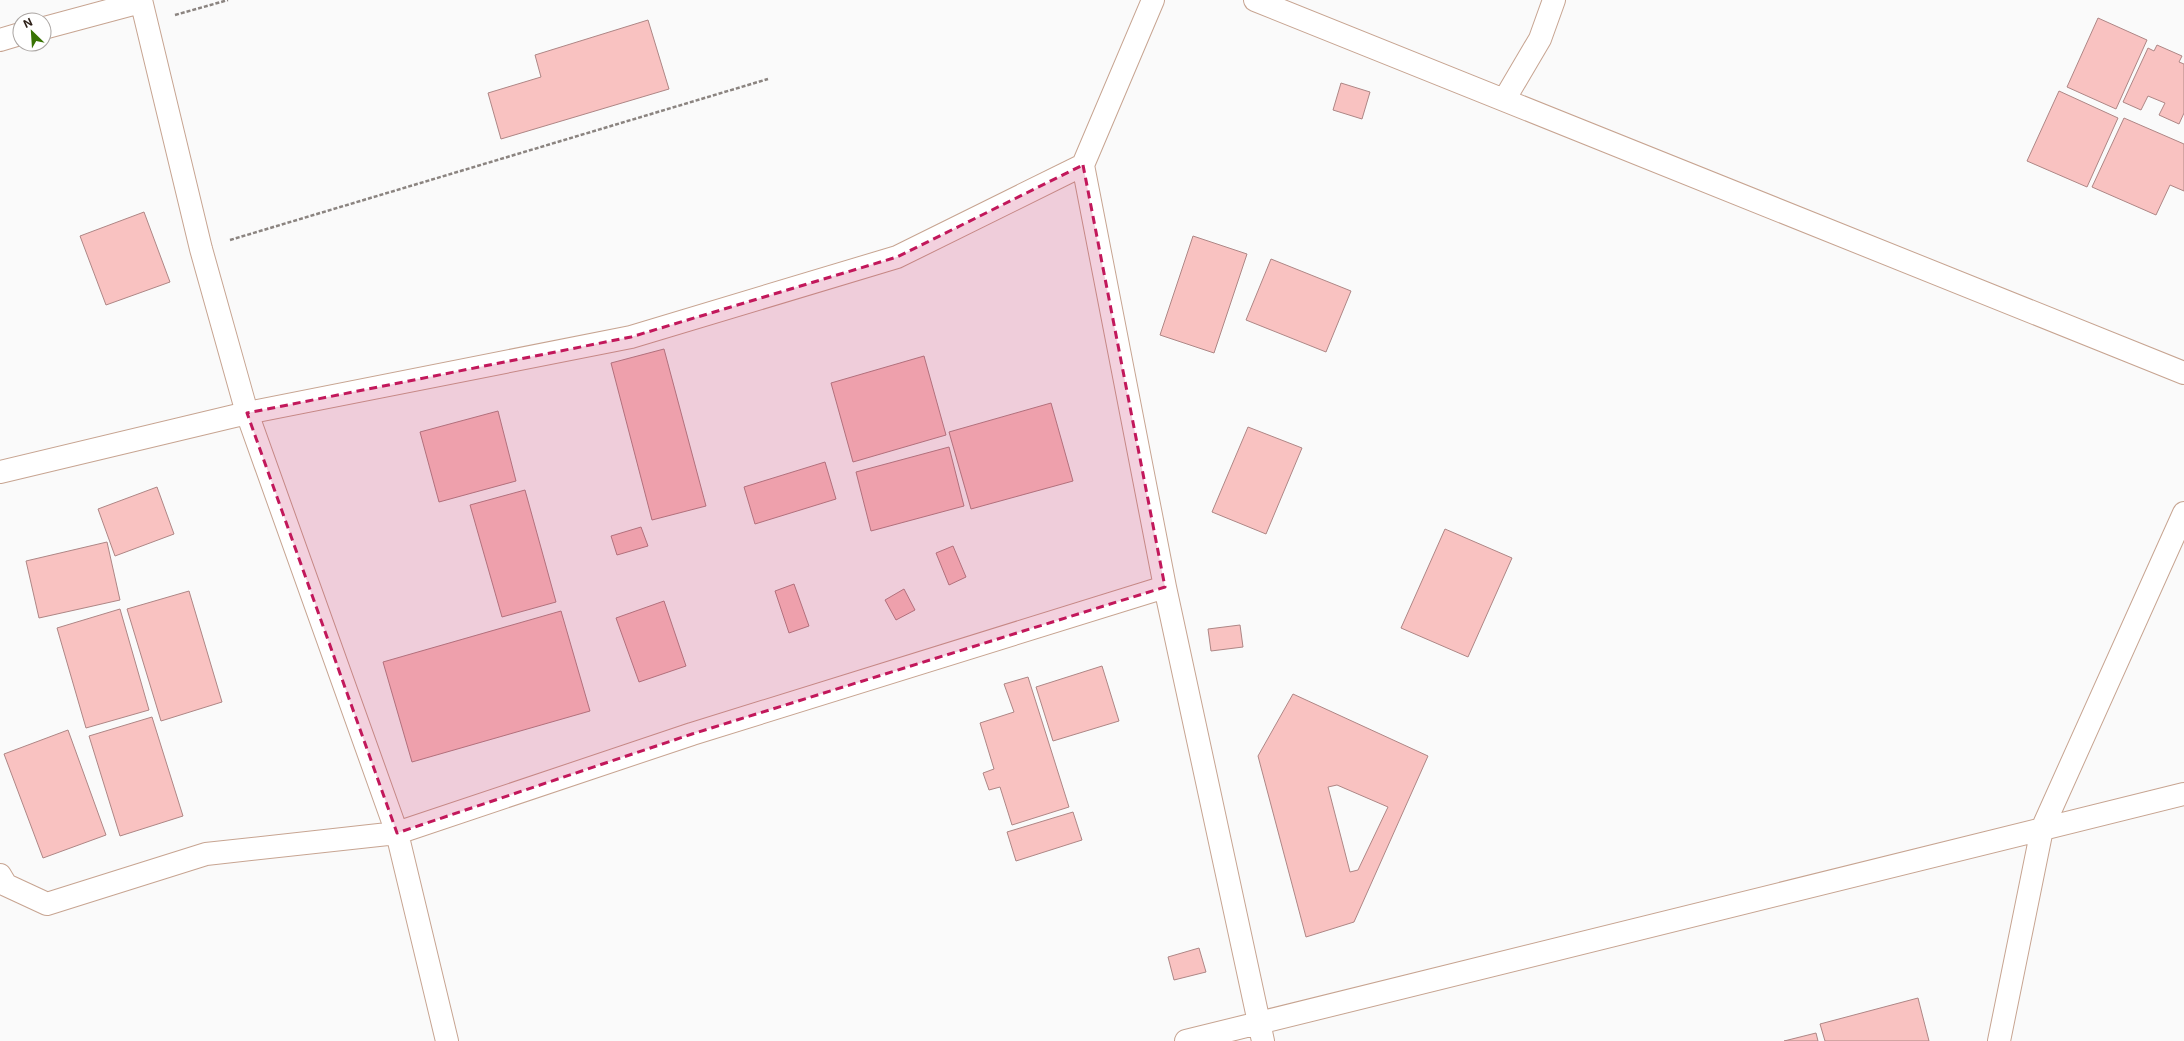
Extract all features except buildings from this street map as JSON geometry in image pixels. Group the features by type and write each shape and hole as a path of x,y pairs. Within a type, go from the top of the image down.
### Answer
{"street":[{"path":"1153,0 1083,165 1165,587 1260,1031"},
{"path":"1255,0 2184,373"},
{"path":"1504,100 1540,40 1554,0"},
{"path":"52,26 141,1 201,249 247,413 397,833 447,1041"},
{"path":"0,40 12,36"},
{"path":"0,472 247,413 631,337 897,256 1083,165"},
{"path":"2000,1041 2042,829 2184,513"},
{"path":"0,875 6,885 47,904 206,854 397,833 692,734 1165,587"},
{"path":"1186,1041 1260,1031 2042,829 2184,794"}],"path":[{"path":"146,23 228,0"},
{"path":"201,249 768,79"}],"highlighted area":[{"path":"1083,165 1165,587 692,734 397,833 247,413 631,337 897,257"}]}
